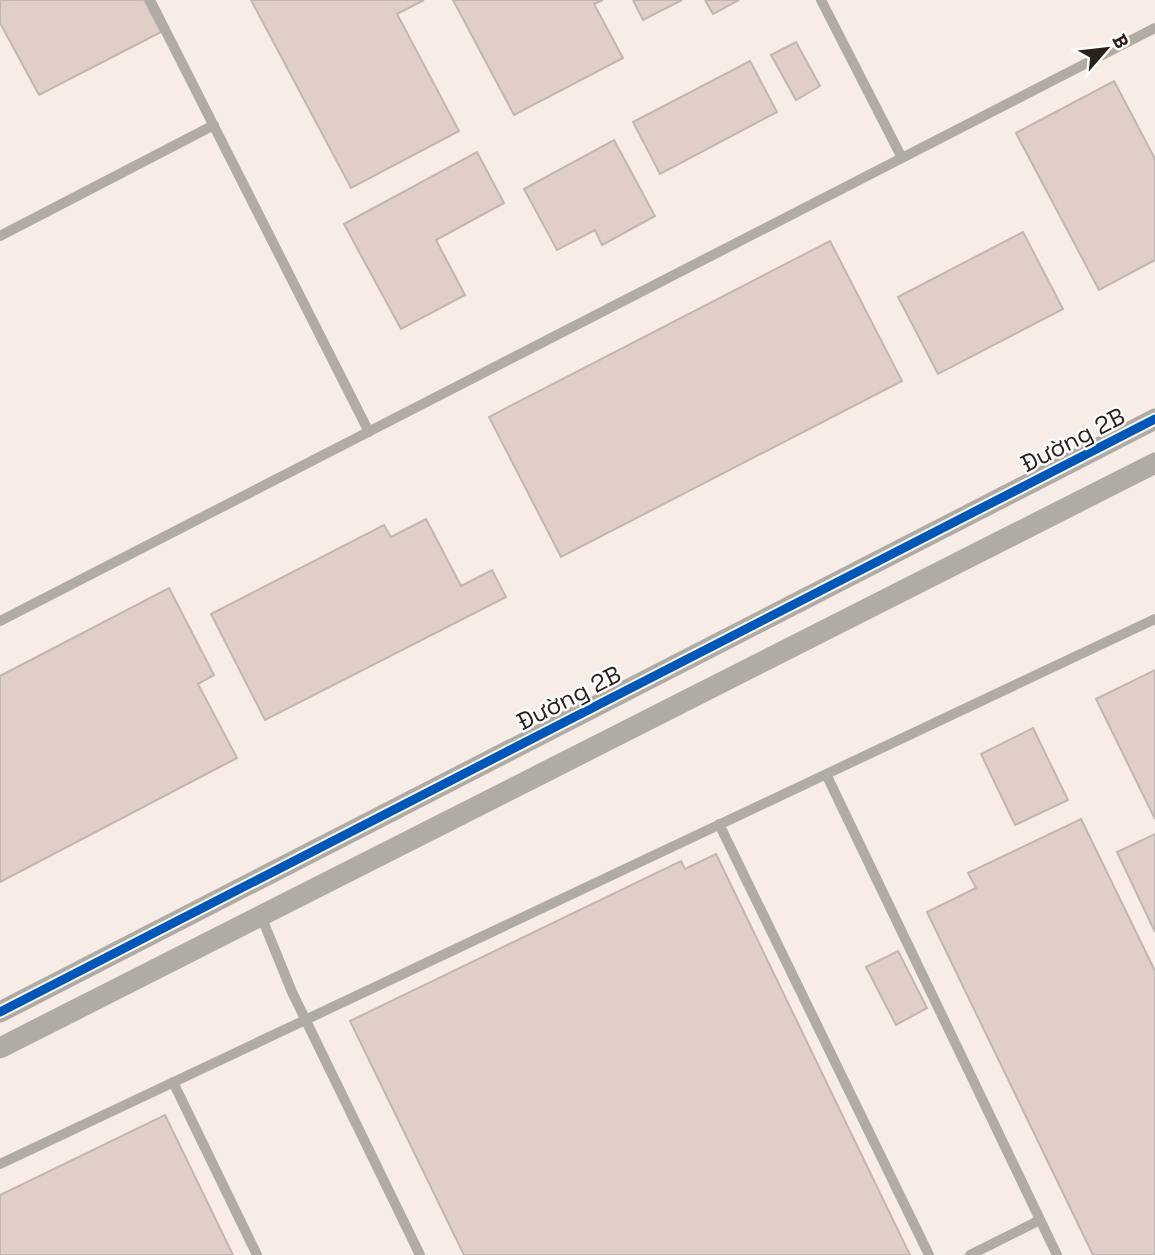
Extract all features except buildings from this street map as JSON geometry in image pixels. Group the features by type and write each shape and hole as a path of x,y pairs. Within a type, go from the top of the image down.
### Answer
{"street":[{"name":"Đường 2B","path":"0,1012 1155,419"},
{"path":"0,1048 1155,463"}],"lane":[{"path":"150,0 369,432"},
{"path":"821,0 902,158"},
{"path":"0,621 1155,28"},
{"path":"0,236 214,125"},
{"path":"0,1164 1155,619"},
{"path":"825,774 1057,1255"},
{"path":"719,824 929,1255"},
{"path":"261,916 306,1019 420,1255"},
{"path":"173,1082 257,1255"},
{"path":"970,1255 1040,1220"}],"cycle path":[{"path":"0,1012 1155,419"}]}
